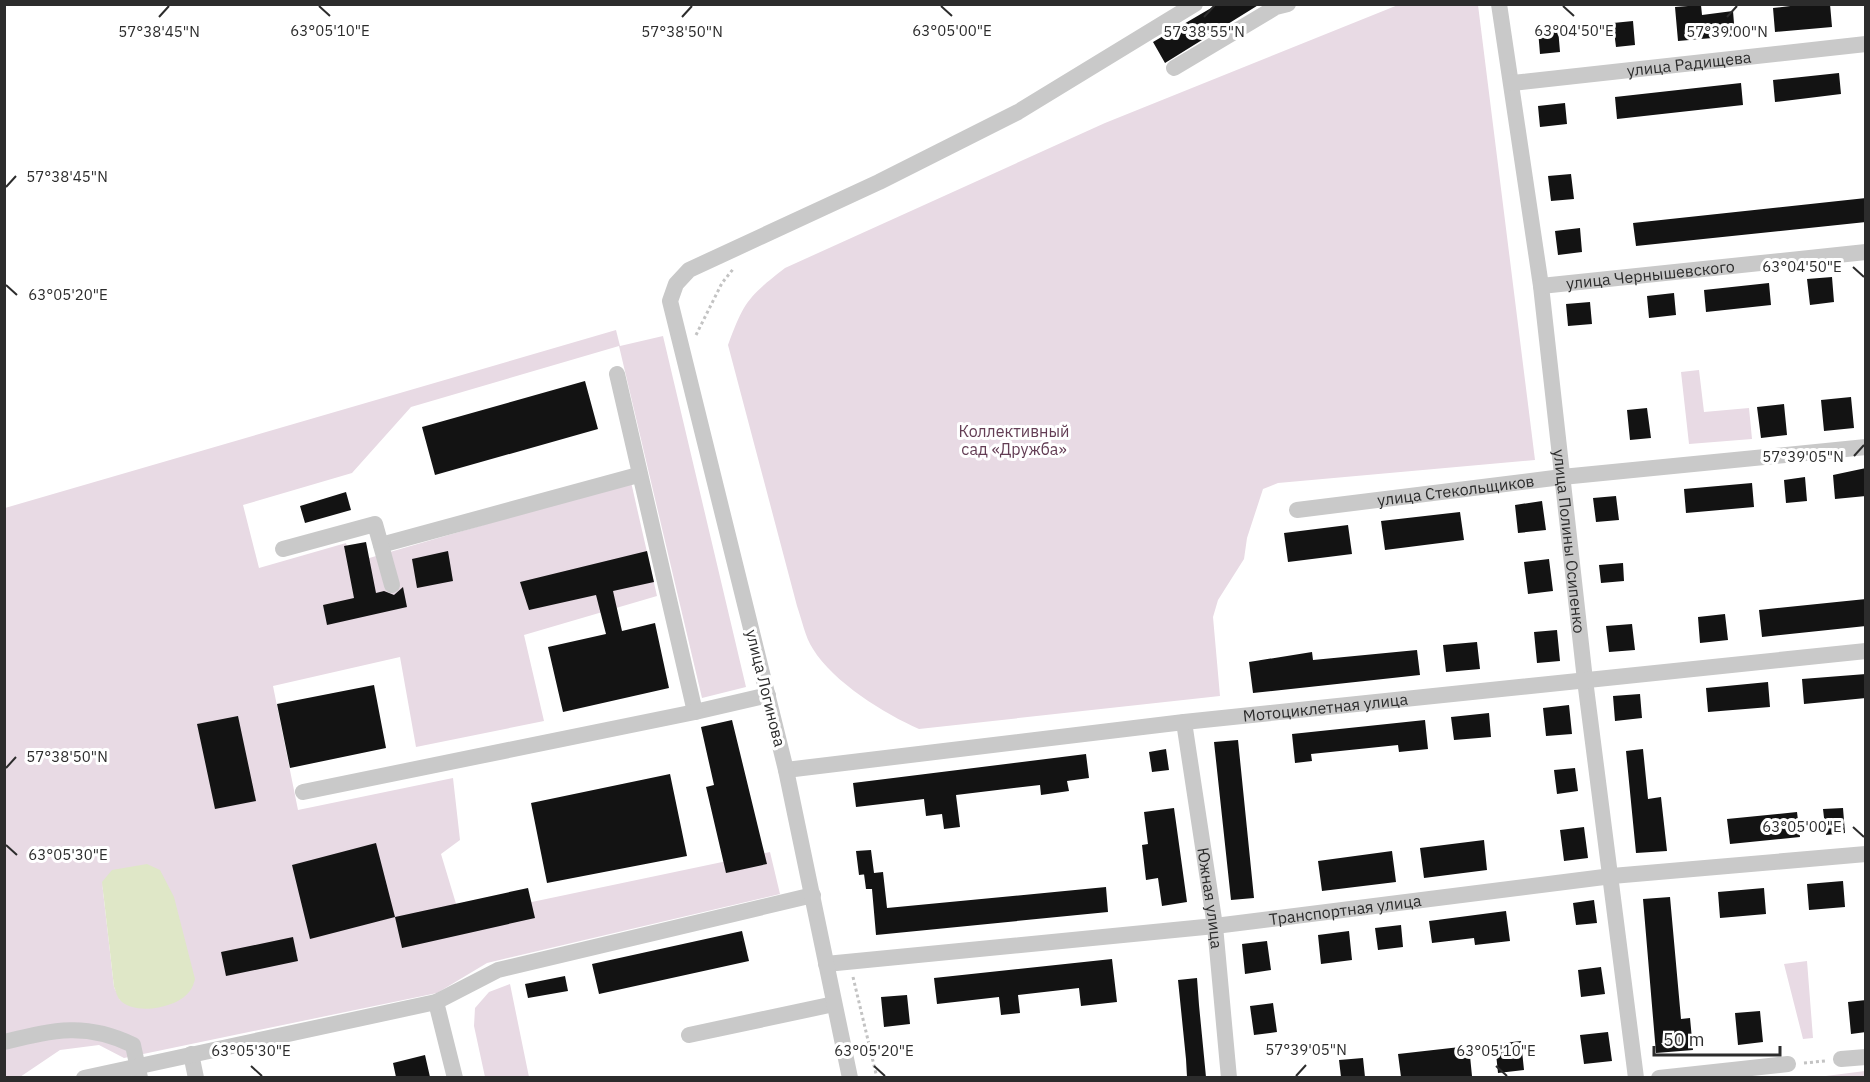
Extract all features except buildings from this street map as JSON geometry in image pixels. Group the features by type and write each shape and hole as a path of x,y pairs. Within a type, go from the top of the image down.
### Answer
{"street":[{"name":"улица Логинова","path":"850,1077 786,770 670,302 676,284 689,270 879,182 1018,112 1195,4"},
{"path":"1174,68 1276,7 1288,4"},
{"name":"улица Полины Осипенко","path":"1499,4 1513,83 1541,286 1585,680 1612,876 1636,1077"},
{"name":"улица Радищева","path":"1513,83 1866,44"},
{"name":"улица Чернышевского","path":"1541,286 1866,252"},
{"path":"617,374 638,475 695,712"},
{"name":"улица Стекольщиков","path":"1297,510 1562,477 1866,447"},
{"path":"381,545 638,475"},
{"path":"283,549 375,525 392,585"},
{"name":"Мотоциклетная улица","path":"786,770 1184,722 1866,651"},
{"path":"303,792 768,695"},
{"name":"Южная улица","path":"1184,722 1215,926 1229,1077"},
{"name":"Транспортная улица","path":"826,964 1215,926 1612,876 1866,854"},
{"path":"84,1077 138,1072 191,1054 436,1002 498,970 813,895"},
{"path":"436,1002 455,1077"},
{"path":"689,1035 834,1004"},
{"path":"4,1042 79,1028 114,1036 133,1045 138,1072"},
{"path":"191,1054 196,1077"},
{"path":"1841,1059 1866,1057"},
{"path":"1659,1077 1788,1065"}],"path":[{"path":"694,340 722,283 736,266"},
{"path":"849,961 877,1077"},
{"path":"1788,1065 1841,1059"}],"green space":[{"name":"Коллективный сад «Дружба»","path":"1398,5 1478,5 1535,460 1278,483 1263,489 1247,538 1244,559 1218,600 1213,617 1220,696 919,729 876,706 846,685 822,661 806,634 728,345 749,300 785,268 1105,123"},
{"path":"616,330 620,346 663,336 746,687 702,698 619,346 411,407 352,473 243,505 259,568 346,543 352,563 631,482 657,596 524,635 544,721 416,747 400,657 273,686 298,810 453,778 460,840 441,854 460,917 770,852 780,894 487,963 437,993 124,1058 99,1045 60,1050 20,1077 5,1078 5,508","holes":["102,882 120,1000 114,987"]},
{"path":"1699,370 1704,412 1749,408 1752,439 1689,444 1681,372"},
{"path":"1807,961 1813,1038 1803,1039 1784,964"},
{"path":"510,984 529,1077 485,1077 474,1026 475,1008 489,992"},
{"path":"1865,1071 1865,1077 1818,1077"}],"shaded area":[{"path":"147,864 160,870 174,897 195,979 191,989 183,998 166,1006 145,1009 127,1005 119,999 114,987 102,882 112,870"}]}
